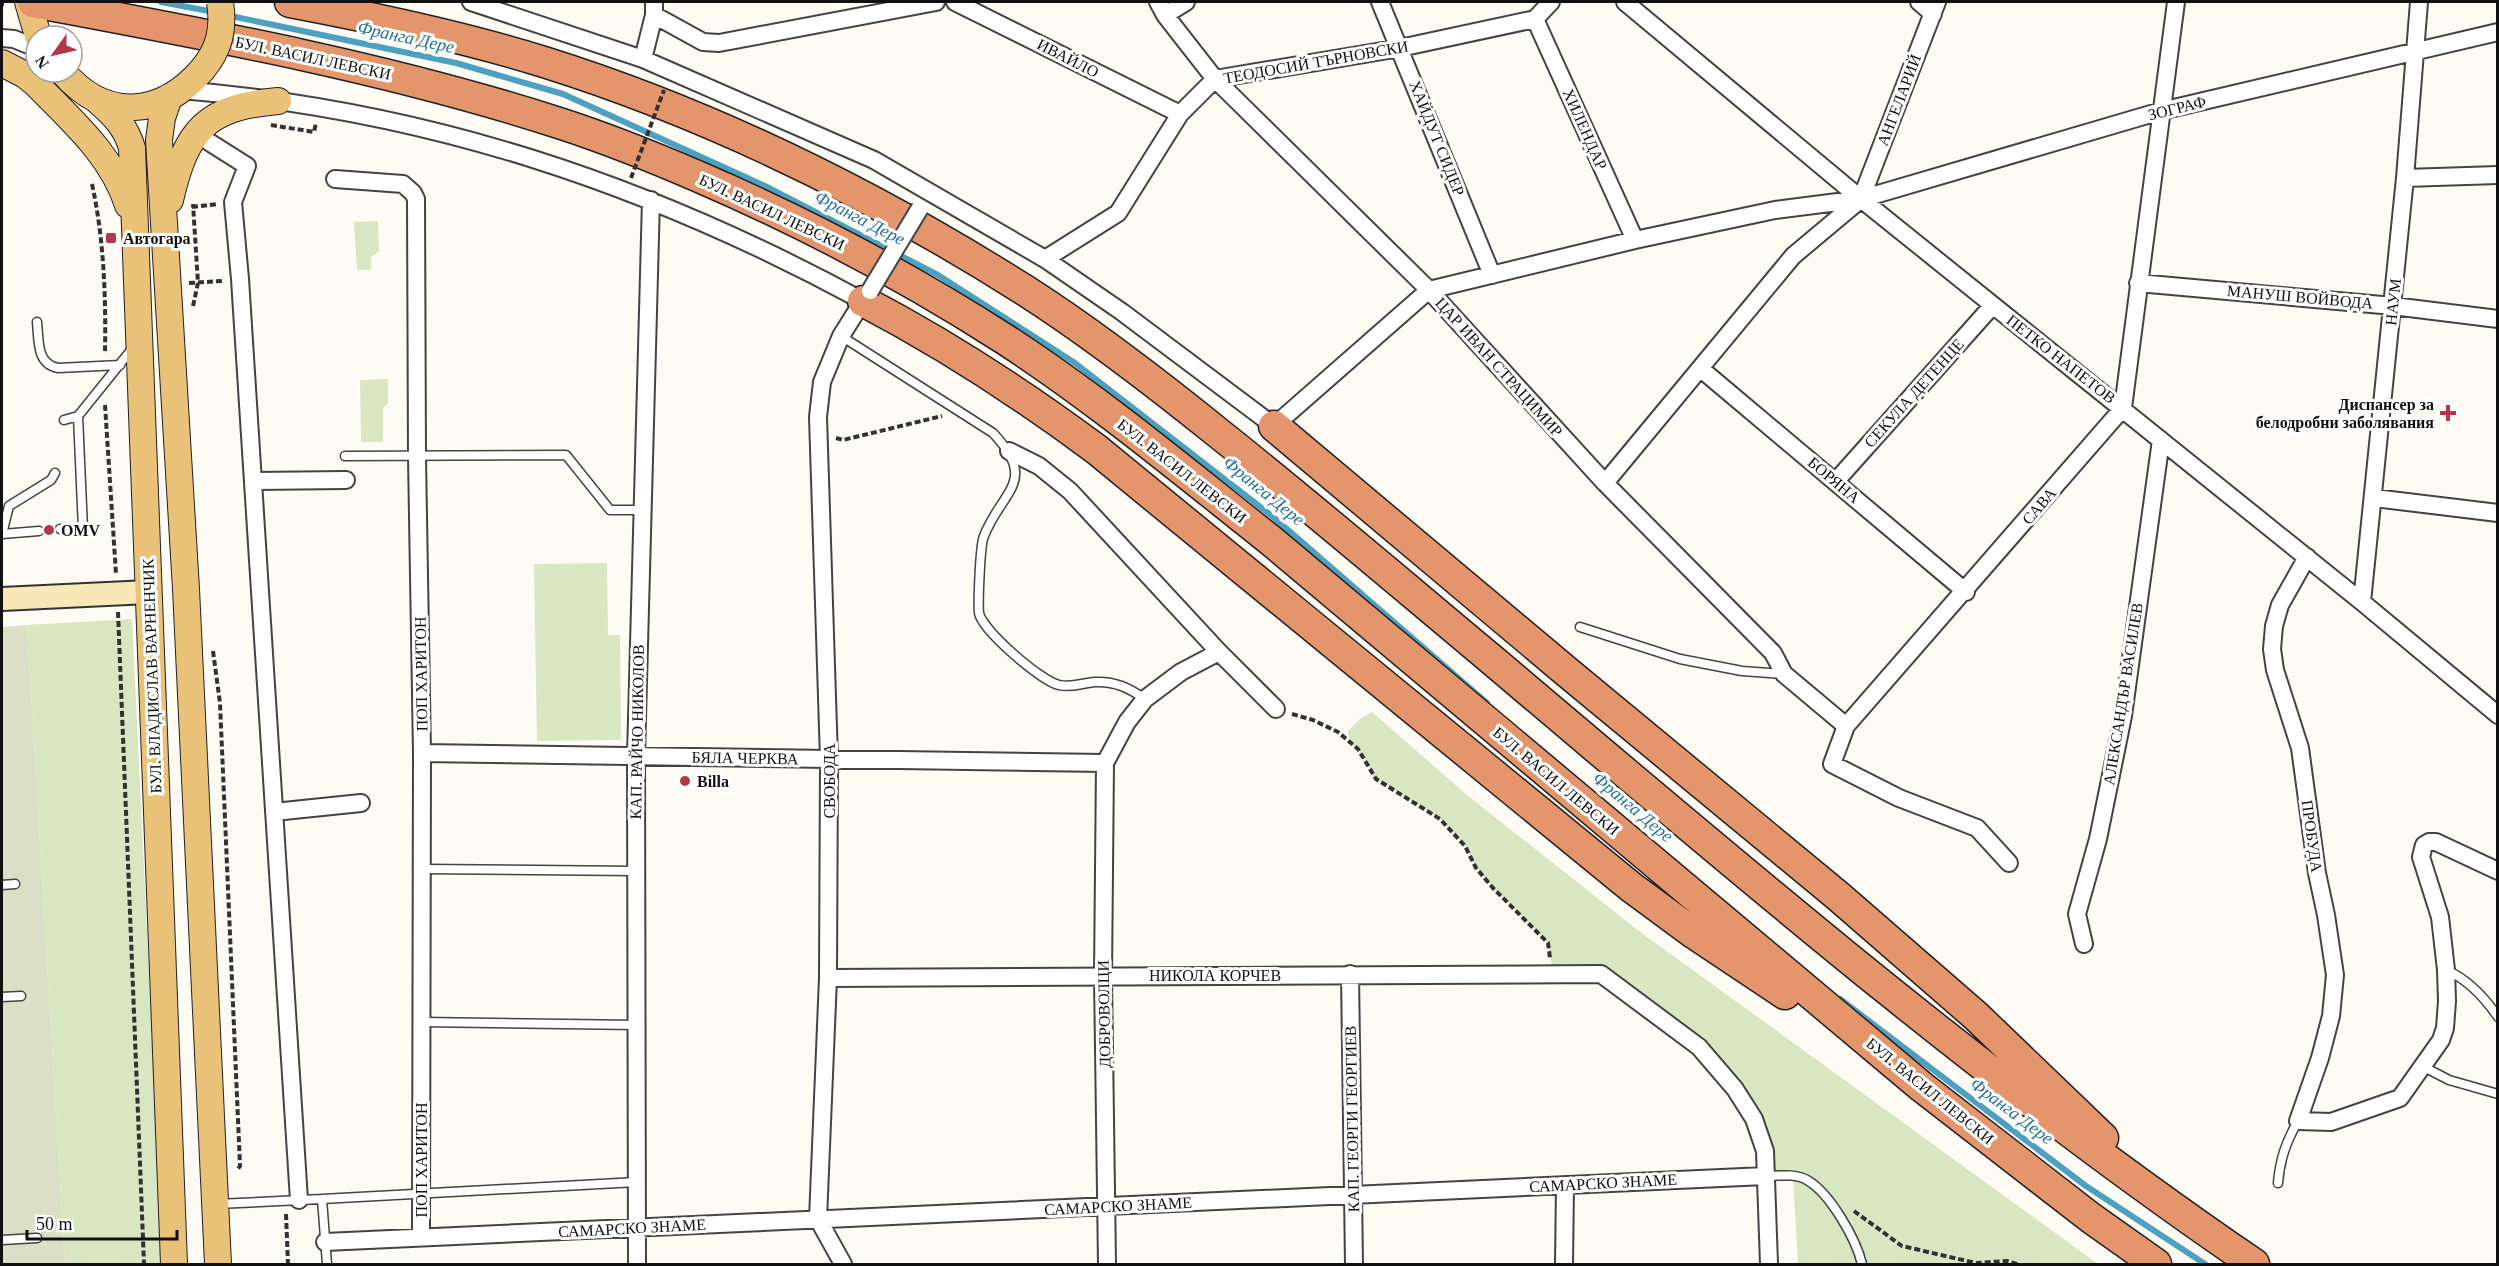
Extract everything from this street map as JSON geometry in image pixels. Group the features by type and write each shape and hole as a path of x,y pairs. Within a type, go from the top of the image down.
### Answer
{"highway":[{"name":"БУЛ. ВАСИЛ ЛЕВСКИ","path":"33,2 259,45 406,78 565,124 746,197 833,240 922,289 1005,340 1062,379 1260,532 1922,1087 2091,1218 2156,1264"},
{"path":"290,2 499,48 550,63 670,107 742,138 858,195 1024,290 1092,335 1248,456 1867,973 2058,1125 2254,1264"},
{"path":"867,296 1032,401 1165,504 1631,887 1692,932 1922,1087"},
{"path":"1274,426 1854,910 1976,1016 2185,1217"}],"main road":[{"path":"28,2 33,24"},
{"path":"98,101 129,108 147,106 175,94 202,70 219,43 222,18 220,2"},
{"path":"2,63 25,75 36,84 97,148 117,176 136,230"},
{"name":"БУЛ. ВЛАДИСЛАВ ВАРНЕНЧИК","path":"75,84 117,117 129,137 132,148 174,1264"},
{"path":"175,94 162,118 159,141 185,578 218,1264"},
{"path":"164,226 178,165 196,133 234,108 278,101"}],"street":[{"path":"471,2 643,59 874,160 1045,259 1122,312 1274,426 1429,290 1635,240 1775,210 1861,199"},
{"path":"643,59 654,8 703,42 719,43 936,2"},
{"name":"ИВАЙЛО","path":"955,2 1180,114"},
{"path":"1161,8 1186,2"},
{"name":"ХАЙДУТ СИДЕР","path":"1380,2 1492,275"},
{"path":"1535,19 1551,2"},
{"name":"ПЕТКО НАПЕТОВ","path":"1625,2 1861,199 2307,557 2498,715"},
{"path":"1919,2 1935,8"},
{"path":"2122,408 2176,2"},
{"name":"НАУМ","path":"2362,602 2393,306 2419,2"},
{"name":"ЦАР ИВАН СТРАЦИМИР","path":"1161,8 1215,80 1429,290 1605,483 1773,653 1784,674 1846,726"},
{"name":"АНГЕЛАРИЙ","path":"1861,199 1935,8"},
{"name":"ТЕОДОСИЙ ТЪРНОВСКИ","path":"1045,259 1118,213 1180,114 1215,80 1400,48 1535,19"},
{"name":"ХИЛЕНДАР","path":"1535,19 1635,240"},
{"name":"ЗОГРАФ","path":"1861,199 2161,111 2498,32"},
{"path":"2,38 24,39"},
{"path":"175,94 278,101 438,131 499,147 651,200 867,296"},
{"path":"209,142 247,166 233,202 240,279 274,812 292,1200"},
{"path":"2405,178 2498,175"},
{"name":"ПОП ХАРИТОН","path":"334,179 403,184 416,199 422,753 421,1237"},
{"name":"СВОБОДА","path":"818,1219 828,978 829,759 819,423 822,382 841,336 930,191"},
{"path":"1605,483 1793,256 1861,199"},
{"name":"КАП. РАЙЧО НИКОЛОВ","path":"637,1264 636,756 651,200"},
{"name":"MАНУШ ВОЙВОДА","path":"2138,284 2393,306 2498,319"},
{"name":"СЕКУЛА ДЕТЕНЦЕ","path":"1836,481 1993,305"},
{"name":"БОРЯНА","path":"1701,369 1966,592"},
{"name":"САВА","path":"2009,862 1977,828 1899,798 1832,764 1846,726 1966,592 2122,408"},
{"name":"АЛЕКСАНДЪР ВАСИЛЕВ","path":"2084,944 2078,914 2098,839 2123,716 2161,440"},
{"path":"1009,451 1039,466 1070,491 1219,652 1276,709"},
{"path":"253,481 346,480"},
{"path":"2374,498 2498,513"},
{"name":"ПРOБУДA","path":"2298,1121 2320,1058 2331,1016 2335,975 2317,873 2300,748 2275,670 2272,649 2274,626 2280,605 2307,557"},
{"path":"2,599 149,592"},
{"path":"1105,763 1127,722 1145,699 1181,672 1219,652"},
{"name":"БЯЛА ЧЕРКВА","path":"422,753 1105,763"},
{"name":"ДОБРОВОЛЦИ","path":"1105,763 1103,976 1107,1264"},
{"path":"274,812 361,803"},
{"path":"2298,1121 2331,1122 2400,1098 2428,1056 2436,1049 2445,1028 2446,970 2440,917 2421,857 2421,850 2429,842 2436,843 2498,871"},
{"name":"КАП. ГЕОРГИ ГЕОРГИЕВ","path":"1350,974 1354,1264"},
{"name":"НИКОЛА КОРЧЕВ","path":"828,978 1601,974 1699,1047 1735,1089 1754,1119 1764,1151 1765,1176"},
{"path":"1765,1176 1770,1264"},
{"name":"САМАРСКО ЗНАМЕ","path":"325,1242 1765,1176"},
{"path":"1564,1264 1565,1185"},
{"path":"818,1219 843,1264"}],"lane":[{"path":"37,322 40,351 43,360 49,366 58,368 120,364"},
{"path":"841,336 993,433 1009,451 1016,471 1010,491 983,537 979,614 986,628 1010,652 1056,685 1074,687 1095,682 1124,684 1145,699"},
{"path":"64,420 78,416 140,339"},
{"path":"60,529 83,529 78,416"},
{"path":"345,456 566,455 610,510 642,510"},
{"path":"39,531 2,534 9,506 51,480 55,473"},
{"path":"1580,627 1680,659 1742,671 1784,674"},
{"path":"422,868 636,871"},
{"path":"2,885 15,884"},
{"path":"2446,970 2456,974 2488,1002 2498,1017"},
{"path":"2,997 21,996"},
{"path":"422,1022 636,1025"},
{"path":"2422,1066 2449,1080 2498,1094"},
{"path":"2278,1183 2280,1162 2286,1142 2298,1121"},
{"name":"САМАРСКО ЗНАМЕ","path":"1765,1176 1793,1175 1807,1180 1828,1199 1840,1217 1862,1264"},
{"path":"215,1204 637,1182"},
{"path":"322,1199 327,1264"},
{"path":"2,1240 37,1238"}],"path":[{"path":"631,178 664,90"},
{"path":"92,181 98,211 105,294 105,365"},
{"path":"185,208 233,202"},
{"path":"189,285 240,279"},
{"path":"104,385 118,594 144,1264"},
{"path":"819,423 826,433 843,440 937,417 967,416"},
{"path":"1276,709 1313,720 1338,732 1358,749 1377,779 1440,819 1465,846 1476,868 1492,888 1548,943 1553,974"},
{"path":"1828,1199 1855,1212 1902,1246 1976,1263 2007,1261 2017,1264"},
{"path":"288,1264 292,1200"}],"green space":[{"path":"378,221 379,251 371,257 371,270 357,270 354,222"},
{"path":"388,379 388,403 383,408 383,442 361,442 360,380"},
{"path":"607,563 608,635 620,635 621,740 537,741 534,564"},
{"path":"132,619 163,1264 65,1264 27,625"},
{"path":"27,625 65,1264 2,1264 2,627"},
{"path":"1372,712 1467,795 1639,931 2098,1264 1798,1264 1793,1176 1765,1176 1754,1119 1699,1047 1601,974 1553,974 1548,943 1493,888 1476,868 1465,846 1440,819 1376,779 1358,749 1351,743 1347,732 1360,719"}],"waterway":[{"name":"Франга Дере","path":"161,2 214,12"},
{"name":"Франга Дере","path":"226,15 456,63 563,94 765,186 938,275 1075,363 1272,516 1487,703"},
{"name":"Франга Дере","path":"1840,999 2086,1186 2205,1264"}],"place":[{"name":"Автогара","path":"111,238"},
{"name":"Диспансер за белодробни заболявания","path":"2448,413"},
{"name":"OMV","path":"49,530"},
{"name":"Billa","path":"685,781"}]}
